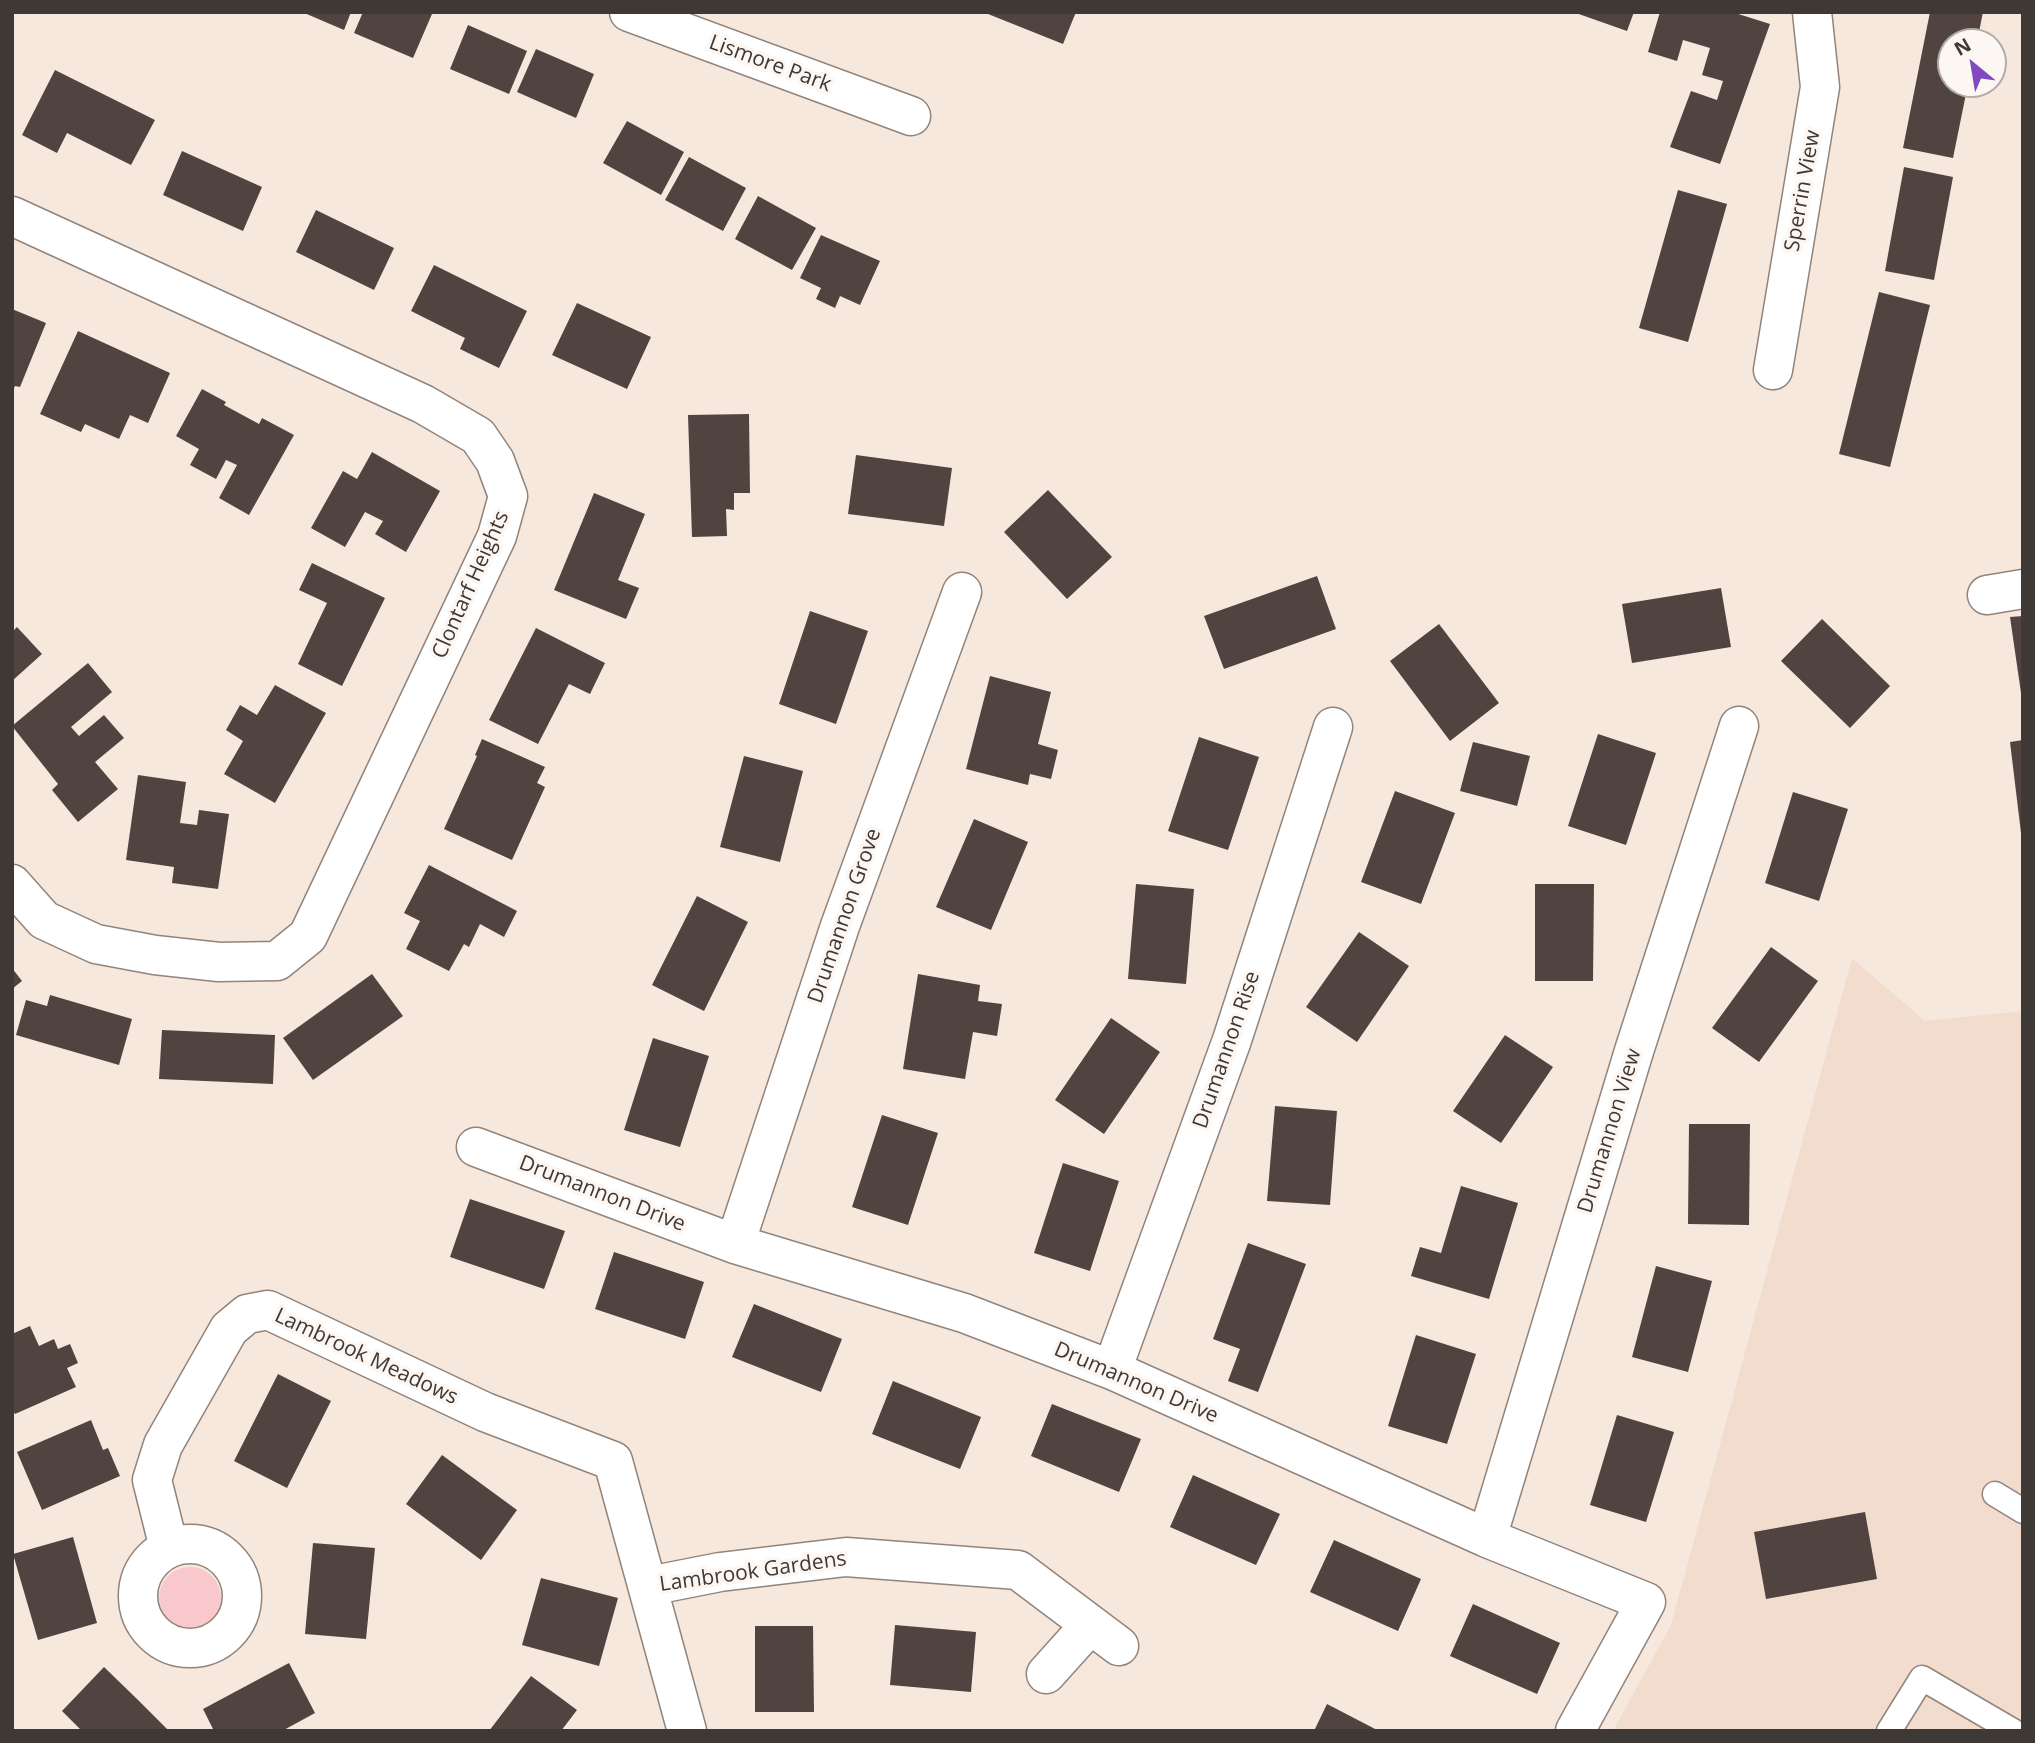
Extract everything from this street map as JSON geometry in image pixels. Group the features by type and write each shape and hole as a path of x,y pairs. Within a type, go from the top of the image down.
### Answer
{"street":[{"name":"Lismore Park","path":"629,12 911,116"},
{"name":"Sperrin View","path":"1773,370 1820,87 1812,12"},
{"name":"Clontarf Heights","path":"12,216 423,404 478,436 495,461 508,496 497,536 308,936 277,961 180,958 96,944 44,920 12,884"},
{"name":"Drumannon Grove","path":"735,1244 840,926 962,592"},
{"name":"Drumannon View","path":"1487,1538 1634,1051 1739,726"},
{"name":"Drumannon Rise","path":"1112,1370 1232,1040 1333,727"},
{"name":"Drumannon Drive","path":"476,1147 735,1244 964,1313 1112,1370 1487,1538 1646,1602 1575,1731"},
{"name":"Lambrook Meadows","path":"169,1548 152,1480 163,1445 229,1329 247,1314 268,1310 485,1412 613,1461 649,1586"},
{"name":"Lambrook Gardens","path":"649,1586 720,1572 846,1557 1018,1570 1104,1636 1046,1674"},
{"path":"649,1586 687,1731"}],"lane":[{"path":"1996,1494 2023,1511"},
{"path":"1889,1731 1922,1678 2013,1731"}],"shaded area":[{"path":"1852,958 1925,1021 2023,1011 2023,1731 1613,1731 1671,1625"},
{"path":"184,1567 196,1567 212,1576 219,1586 219,1610 212,1620 196,1629 184,1629 173,1624 164,1615 159,1604 159,1592 164,1581 173,1572"}],"building":[{"path":"302,12 351,12 344,30"},
{"path":"363,12 432,14 413,58 354,33"},
{"path":"983,12 1076,12 1063,44"},
{"path":"1573,12 1634,12 1627,31"},
{"path":"1660,12 1732,12 1770,24 1720,164 1670,147 1691,91 1717,100 1723,81 1702,75 1710,48 1683,40 1677,61 1648,52"},
{"path":"1930,12 1983,12 1980,28 1937,28 1937,98 1965,98 1953,158 1903,148"},
{"path":"468,25 527,51 509,94 450,69"},
{"path":"536,49 594,74 576,118 517,92"},
{"path":"55,70 155,120 131,165 67,133 57,153 22,135"},
{"path":"627,121 684,152 661,195 603,163"},
{"path":"182,151 262,187 243,231 163,195"},
{"path":"689,157 746,188 723,231 665,200"},
{"path":"1904,167 1953,177 1934,280 1885,271"},
{"path":"1678,190 1727,204 1688,342 1639,328"},
{"path":"758,196 816,228 792,270 735,239"},
{"path":"316,210 394,248 374,290 296,252"},
{"path":"821,235 880,261 860,305 840,296 835,308 816,299 821,288 800,278"},
{"path":"434,265 527,311 499,368 460,349 465,338 411,311"},
{"path":"1879,292 1930,305 1890,467 1839,454"},
{"path":"577,303 651,337 627,389 552,355"},
{"path":"12,309 46,323 20,387 15,386 12,393"},
{"path":"78,331 170,373 148,423 130,415 119,439 85,424 81,432 40,414"},
{"path":"202,389 226,402 224,405 259,424 262,418 294,435 249,515 219,498 237,465 226,460 216,479 190,465 199,449 176,436"},
{"path":"749,414 750,493 734,493 734,510 726,509 727,536 692,537 688,415"},
{"path":"372,452 440,491 406,552 375,534 383,521 365,512 345,547 311,528 343,471 357,479"},
{"path":"856,455 952,468 944,526 848,514"},
{"path":"1048,490 1112,557 1067,599 1004,532"},
{"path":"594,493 645,514 618,580 639,588 626,619 554,590"},
{"path":"312,563 385,598 342,686 298,664 327,603 299,590"},
{"path":"1317,576 1336,629 1224,669 1204,616"},
{"path":"1721,588 1731,647 1632,663 1622,604"},
{"path":"810,611 868,631 836,724 779,704"},
{"path":"2023,616 2023,693 2021,693 2010,617"},
{"path":"1822,619 1890,686 1850,728 1781,661"},
{"path":"1439,624 1499,703 1450,741 1390,661"},
{"path":"17,627 42,654 12,681 12,632"},
{"path":"536,628 605,663 590,694 569,684 538,744 489,720"},
{"path":"88,663 112,692 71,727 79,736 104,715 124,738 95,762 118,789 78,822 52,790 58,784 12,726"},
{"path":"990,676 1051,692 1038,744 1058,750 1051,779 1030,774 1028,785 966,769"},
{"path":"275,685 326,713 275,803 224,774 243,741 226,730 240,705 257,715"},
{"path":"1598,734 1656,753 1626,845 1568,826"},
{"path":"1199,737 1259,757 1228,850 1168,831"},
{"path":"482,739 545,767 537,783 545,787 512,860 444,829"},
{"path":"2023,740 2023,833 2021,833 2010,742"},
{"path":"1473,742 1530,756 1517,806 1460,791"},
{"path":"744,756 803,771 780,862 720,847"},
{"path":"138,775 186,782 180,823 197,825 199,810 229,814 218,889 172,883 174,867 126,860"},
{"path":"1395,791 1455,813 1421,904 1361,882"},
{"path":"1793,792 1848,809 1819,901 1765,883"},
{"path":"974,819 1028,842 991,930 936,907"},
{"path":"429,865 517,911 504,937 480,924 469,947 464,944 449,971 406,949 420,921 404,913"},
{"path":"1136,884 1194,889 1186,984 1128,979"},
{"path":"1535,884 1594,884 1593,981 1535,981"},
{"path":"697,896 748,922 704,1011 652,985"},
{"path":"1359,932 1409,966 1357,1042 1306,1007"},
{"path":"1771,947 1818,981 1759,1062 1712,1028"},
{"path":"12,968 22,981 12,989"},
{"path":"372,974 403,1016 313,1080 283,1038"},
{"path":"918,974 980,985 978,1001 1002,1004 997,1036 973,1032 965,1079 903,1069"},
{"path":"50,995 132,1019 119,1065 16,1035 26,1000 47,1006"},
{"path":"1111,1018 1160,1052 1104,1134 1055,1100"},
{"path":"162,1030 275,1035 273,1084 159,1079"},
{"path":"1505,1035 1553,1067 1501,1143 1453,1111"},
{"path":"653,1038 709,1056 680,1147 624,1130"},
{"path":"1275,1106 1337,1111 1330,1205 1267,1201"},
{"path":"882,1115 938,1133 908,1225 852,1207"},
{"path":"1689,1124 1750,1124 1749,1225 1688,1224"},
{"path":"1063,1163 1119,1181 1090,1271 1034,1253"},
{"path":"1461,1186 1518,1203 1489,1299 1411,1276 1420,1247 1441,1253"},
{"path":"470,1199 565,1231 544,1289 450,1257"},
{"path":"1248,1243 1306,1264 1258,1392 1228,1381 1240,1349 1213,1339"},
{"path":"614,1252 704,1282 685,1339 595,1309"},
{"path":"1656,1266 1712,1281 1688,1372 1632,1357"},
{"path":"754,1304 842,1339 821,1392 732,1357"},
{"path":"30,1326 39,1346 54,1339 58,1349 70,1344 78,1363 67,1368 76,1387 15,1414 12,1409 12,1334"},
{"path":"1416,1335 1476,1354 1447,1444 1388,1426"},
{"path":"278,1374 331,1401 287,1488 234,1461"},
{"path":"893,1381 981,1417 960,1469 872,1434"},
{"path":"1052,1404 1141,1439 1119,1492 1031,1456"},
{"path":"1617,1415 1674,1432 1646,1522 1590,1505"},
{"path":"91,1420 103,1450 108,1448 120,1476 42,1510 17,1452"},
{"path":"442,1455 517,1510 481,1560 406,1504"},
{"path":"1193,1475 1280,1514 1256,1565 1170,1527"},
{"path":"1865,1512 1877,1579 1766,1599 1754,1532"},
{"path":"73,1537 97,1623 38,1640 13,1554"},
{"path":"1334,1540 1421,1579 1398,1631 1310,1592"},
{"path":"313,1543 375,1548 366,1639 305,1634"},
{"path":"541,1578 618,1598 599,1666 522,1645"},
{"path":"1473,1604 1560,1643 1537,1694 1450,1656"},
{"path":"895,1625 976,1632 971,1692 890,1685"},
{"path":"755,1626 813,1626 814,1712 755,1712"},
{"path":"289,1663 315,1713 282,1731 214,1731 203,1709"},
{"path":"104,1667 169,1731 82,1731 62,1711"},
{"path":"531,1676 577,1710 561,1731 489,1731"},
{"path":"1327,1704 1379,1731 1314,1731"}]}
